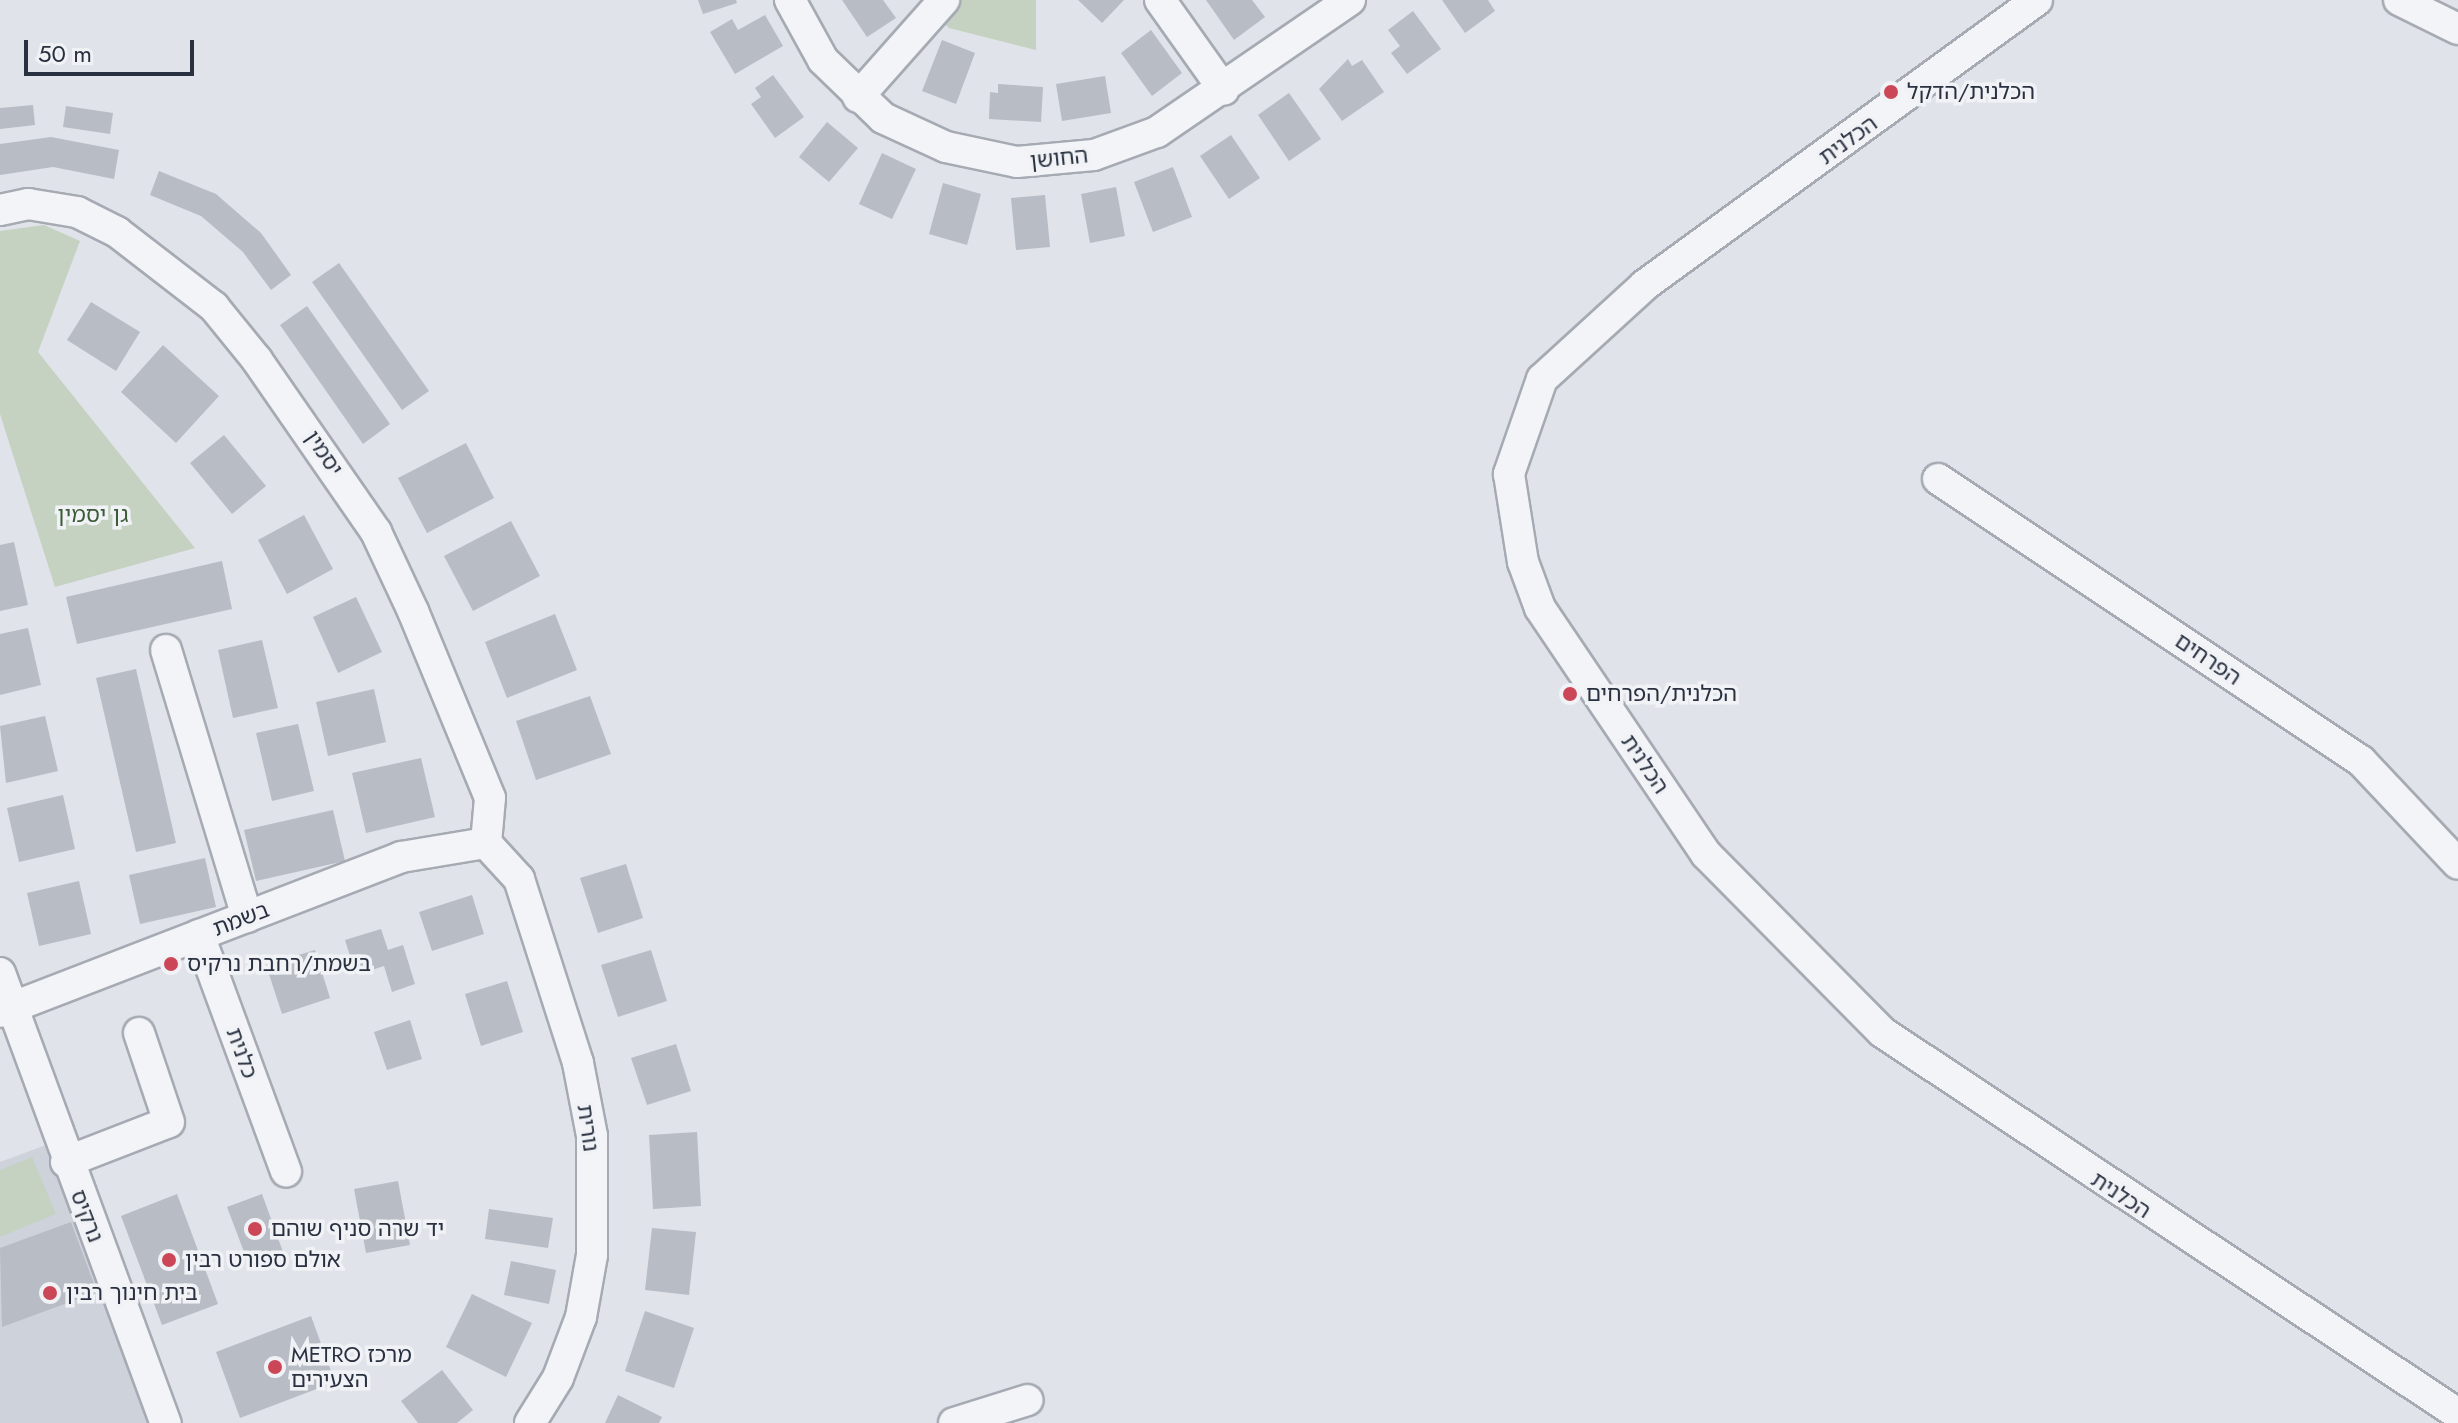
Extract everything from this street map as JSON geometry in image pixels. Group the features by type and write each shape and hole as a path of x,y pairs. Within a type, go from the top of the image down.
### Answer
{"street":[{"name":"החושן","path":"790,0 823,60 858,97 911,133 1017,162 1132,143 1224,90 1350,0"},
{"path":"858,97 944,0"},
{"path":"1160,0 1224,90"},
{"name":"הכלנית","path":"2037,0 1644,286 1542,379 1509,474 1523,562 1540,608 1706,854 1882,1032 2458,1414"},
{"path":"2399,0 2458,29"},
{"name":"יסמין","path":"0,210 28,204 77,212 117,232 214,307 257,360 324,451 395,571 490,798 486,843"},
{"name":"הפרחים","path":"1938,479 2361,761 2458,864"},
{"path":"166,650 247,917"},
{"name":"בשמת","path":"4,1011 401,857 486,843"},
{"name":"נורית","path":"486,843 519,879 578,1063 592,1136 592,1255 581,1317 530,1423"},
{"name":"כלנית","path":"199,935 286,1171"},
{"path":"0,973 4,1011"},
{"name":"נרקיס","path":"4,1011 66,1162 166,1423"},
{"path":"66,1162 169,1122 139,1033"},
{"path":"954,1423 992,1418 1028,1400"}],"shaded area":[{"name":"בית חינוך רבין","path":"46,1145 149,1423 0,1423 0,1162"}],"green space":[{"path":"920,0 1036,0 1036,50 949,28"},
{"name":"גן יסמין","path":"44,225 80,241 38,352 195,548 55,587 0,414 0,231"},
{"path":"32,1157 56,1214 0,1237 0,1170"}],"building":[{"path":"698,0 736,0 737,3 703,14"},
{"path":"842,0 883,0 896,18 867,37"},
{"path":"1078,0 1124,0 1102,23"},
{"path":"1206,0 1252,0 1265,17 1234,40"},
{"path":"1442,0 1488,0 1495,11 1465,33"},
{"path":"1413,11 1441,49 1407,74 1391,53 1400,46 1388,30"},
{"path":"765,15 783,46 735,74 710,32 732,19 738,30"},
{"path":"1151,30 1182,73 1152,96 1121,53"},
{"path":"942,40 975,53 956,104 922,91"},
{"path":"1348,59 1352,66 1362,60 1384,92 1342,121 1319,89"},
{"path":"773,75 804,117 775,138 751,104 761,97 755,88"},
{"path":"1105,76 1111,113 1062,121 1056,84"},
{"path":"998,84 1043,87 1041,122 989,119 990,92 998,93"},
{"path":"1289,93 1321,139 1289,161 1258,115"},
{"path":"33,105 35,125 0,129 0,108"},
{"path":"66,106 113,113 110,134 63,127"},
{"path":"827,122 858,148 829,182 799,157"},
{"path":"1231,135 1260,178 1229,199 1200,156"},
{"path":"51,137 119,150 114,179 53,167 0,175 0,144"},
{"path":"882,153 916,169 892,219 859,204"},
{"path":"1173,167 1192,217 1153,232 1134,182"},
{"path":"159,171 216,194 261,233 291,275 271,290 243,252 201,216 150,195"},
{"path":"943,183 981,194 967,245 929,234"},
{"path":"1116,187 1125,236 1090,243 1081,194"},
{"path":"1045,195 1050,247 1016,250 1011,198"},
{"path":"339,263 429,391 402,410 312,282"},
{"path":"91,302 140,332 116,371 67,340"},
{"path":"307,306 390,424 363,444 280,325"},
{"path":"163,345 219,396 176,443 121,392"},
{"path":"224,435 266,486 232,514 190,463"},
{"path":"466,443 494,498 427,533 398,478"},
{"path":"304,515 333,569 287,594 258,540"},
{"path":"511,521 540,576 473,611 444,556"},
{"path":"14,542 28,605 0,611 0,545"},
{"path":"222,561 232,609 77,644 66,597"},
{"path":"356,597 382,652 338,673 313,617"},
{"path":"555,614 577,670 507,698 485,642"},
{"path":"28,628 41,685 0,695 0,634"},
{"path":"262,640 278,708 233,718 218,650"},
{"path":"136,669 176,843 136,852 96,678"},
{"path":"374,689 386,742 328,756 316,702"},
{"path":"590,696 611,754 536,780 516,721"},
{"path":"45,716 58,771 6,783 0,726"},
{"path":"298,724 314,791 272,801 256,733"},
{"path":"421,758 435,817 366,833 352,773"},
{"path":"63,795 75,849 19,862 7,808"},
{"path":"333,810 345,861 256,881 244,830"},
{"path":"205,858 216,907 140,924 129,875"},
{"path":"626,864 643,918 598,933 580,878"},
{"path":"79,881 91,934 39,946 27,893"},
{"path":"472,895 484,934 432,951 419,912"},
{"path":"381,929 388,950 403,945 415,984 392,992 384,966 356,975 345,940"},
{"path":"315,950 330,998 282,1014 266,965"},
{"path":"651,950 667,1001 618,1017 601,965"},
{"path":"507,981 523,1032 481,1046 465,994"},
{"path":"410,1020 422,1059 387,1070 374,1032"},
{"path":"676,1044 691,1091 647,1105 631,1058"},
{"path":"697,1132 701,1206 653,1209 649,1135"},
{"path":"398,1181 410,1245 366,1253 354,1189"},
{"name":"אולם ספורט רבין","path":"177,1194 218,1304 162,1325 121,1216"},
{"name":"יד שרה סניף שוהם","path":"262,1194 283,1252 249,1265 227,1207"},
{"path":"489,1209 553,1218 548,1248 485,1239"},
{"path":"71,1222 97,1292 2,1327 0,1248"},
{"path":"652,1228 696,1232 689,1295 645,1290"},
{"path":"511,1261 556,1270 549,1304 504,1295"},
{"path":"472,1294 532,1323 506,1377 446,1347"},
{"path":"645,1311 694,1328 674,1388 625,1371"},
{"name":"METRO מרכז הצעירים","path":"311,1316 335,1382 240,1418 216,1352"},
{"path":"442,1370 473,1410 457,1423 418,1423 401,1401"},
{"path":"618,1395 662,1417 659,1423 605,1423"}],"place":[{"name":"הכלנית/הדקל","path":"1891,92"},
{"name":"הכלנית/הפרחים","path":"1570,694"},
{"name":"בשמת/רחבת נרקיס","path":"171,964"},
{"name":"יד שרה סניף שוהם","path":"255,1229"},
{"name":"אולם ספורט רבין","path":"169,1260"},
{"name":"בית חינוך רבין","path":"50,1293"},
{"name":"METRO מרכז הצעירים","path":"275,1367"}]}
